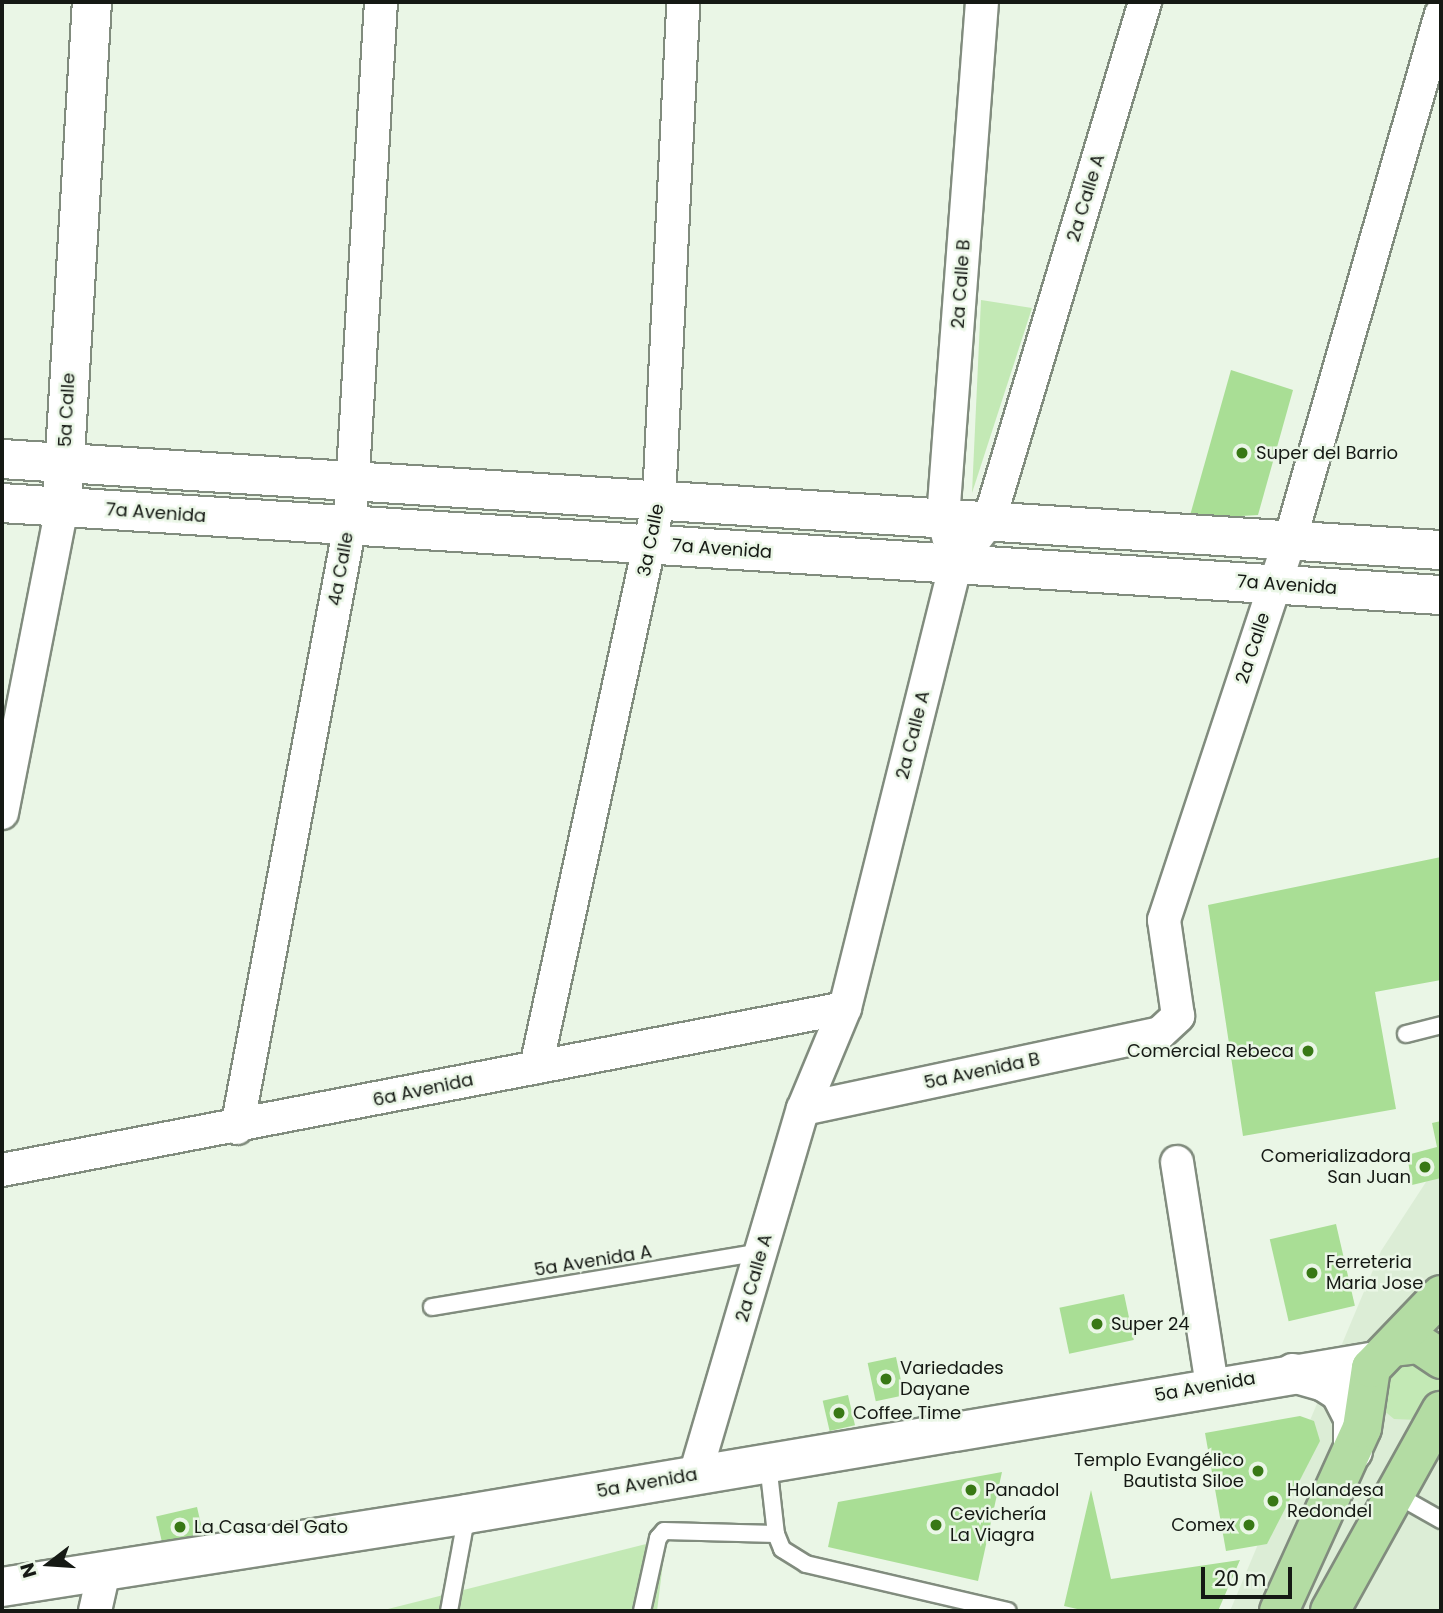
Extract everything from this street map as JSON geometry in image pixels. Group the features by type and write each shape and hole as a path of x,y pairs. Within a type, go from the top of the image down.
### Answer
{"main road":[{"path":"1279,1611 1353,1453 1366,1412 1367,1375 1441,1295"},
{"path":"1385,1354 1419,1344 1441,1359"},
{"path":"1330,1611 1393,1493 1441,1411"}],"street":[{"name":"5a Calle","path":"2,813 62,507 92,2"},
{"name":"4a Calle","path":"237,1128 350,525 381,2"},
{"name":"3a Calle","path":"536,1067 659,500 683,2"},
{"name":"2a Calle B","path":"956,564 943,518 982,2"},
{"name":"2a Calle A","path":"695,1475 803,1109 845,1008 956,564 989,521 1145,2"},
{"name":"2a Calle","path":"1160,1033 1178,1016 1164,920 1290,540 1441,14"},
{"path":"2,459 1441,550"},
{"name":"7a Avenida","path":"2,503 1441,595"},
{"name":"6a Avenida","path":"2,1170 237,1128 845,1008"},
{"name":"5a Avenida B","path":"803,1109 1160,1033"},
{"path":"1177,1162 1212,1386"},
{"name":"5a Avenida","path":"2,1587 467,1514 1291,1373 1385,1354"},
{"name":"5a Avenida","path":"1291,1373 1324,1382 1340,1392 1353,1417 1353,1453"},
{"path":"95,1611 104,1571"}],"lane":[{"path":"1406,1034 1441,1025"},
{"name":"5a Avenida A","path":"432,1307 761,1252"},
{"path":"768,1461 776,1534 782,1549 806,1564 1009,1611"},
{"path":"1393,1493 1441,1520"},
{"path":"449,1611 467,1514"},
{"path":"642,1611 658,1538 664,1531 776,1534"}],"shaded area":[{"path":"1441,1159 1441,1611 1230,1611 1381,1251"}],"green space":[{"path":"981,300 1032,308 972,493"},
{"path":"1391,1354 1439,1371 1441,1394 1418,1420 1394,1419 1376,1404"},
{"path":"666,1539 657,1611 380,1611"}],"building":[{"name":"Super del Barrio","path":"1231,370 1293,390 1258,515 1189,519"},
{"name":"Comercial Rebeca","path":"1441,857 1441,980 1375,992 1396,1109 1243,1136 1208,905"},
{"name":"Comerializadora San Juan","path":"1441,1121 1441,1178 1412,1185 1407,1155 1437,1147 1432,1123"},
{"name":"Ferreteria Maria Jose","path":"1336,1224 1355,1306 1289,1321 1270,1239"},
{"name":"Super 24","path":"1124,1294 1134,1340 1069,1354 1059,1308"},
{"name":"Variedades Dayane","path":"896,1357 904,1395 876,1401 868,1363"},
{"name":"Coffee Time","path":"848,1395 855,1425 830,1431 823,1401"},
{"name":"Templo Evangélico Bautista Siloe","path":"1300,1416 1314,1421 1320,1441 1267,1544 1226,1551 1205,1433"},
{"path":"1002,1472 978,1581 828,1547 838,1502"},
{"path":"1091,1490 1111,1579 1240,1560 1218,1611 1086,1611 1064,1606"},
{"name":"La Casa del Gato","path":"197,1507 204,1537 163,1547 156,1516"}],"place":[{"name":"Super del Barrio","path":"1242,453"},
{"name":"Comercial Rebeca","path":"1308,1051"},
{"name":"Comerializadora San Juan","path":"1425,1167"},
{"name":"Ferreteria Maria Jose","path":"1312,1273"},
{"name":"Super 24","path":"1097,1324"},
{"name":"Variedades Dayane","path":"886,1379"},
{"name":"Coffee Time","path":"839,1413"},
{"name":"Templo Evangélico Bautista Siloe","path":"1258,1471"},
{"name":"Panadol","path":"971,1490"},
{"name":"Holandesa Redondel","path":"1273,1501"},
{"name":"Cevichería La Viagra","path":"936,1525"},
{"name":"Comex","path":"1249,1525"},
{"name":"La Casa del Gato","path":"180,1527"}]}
